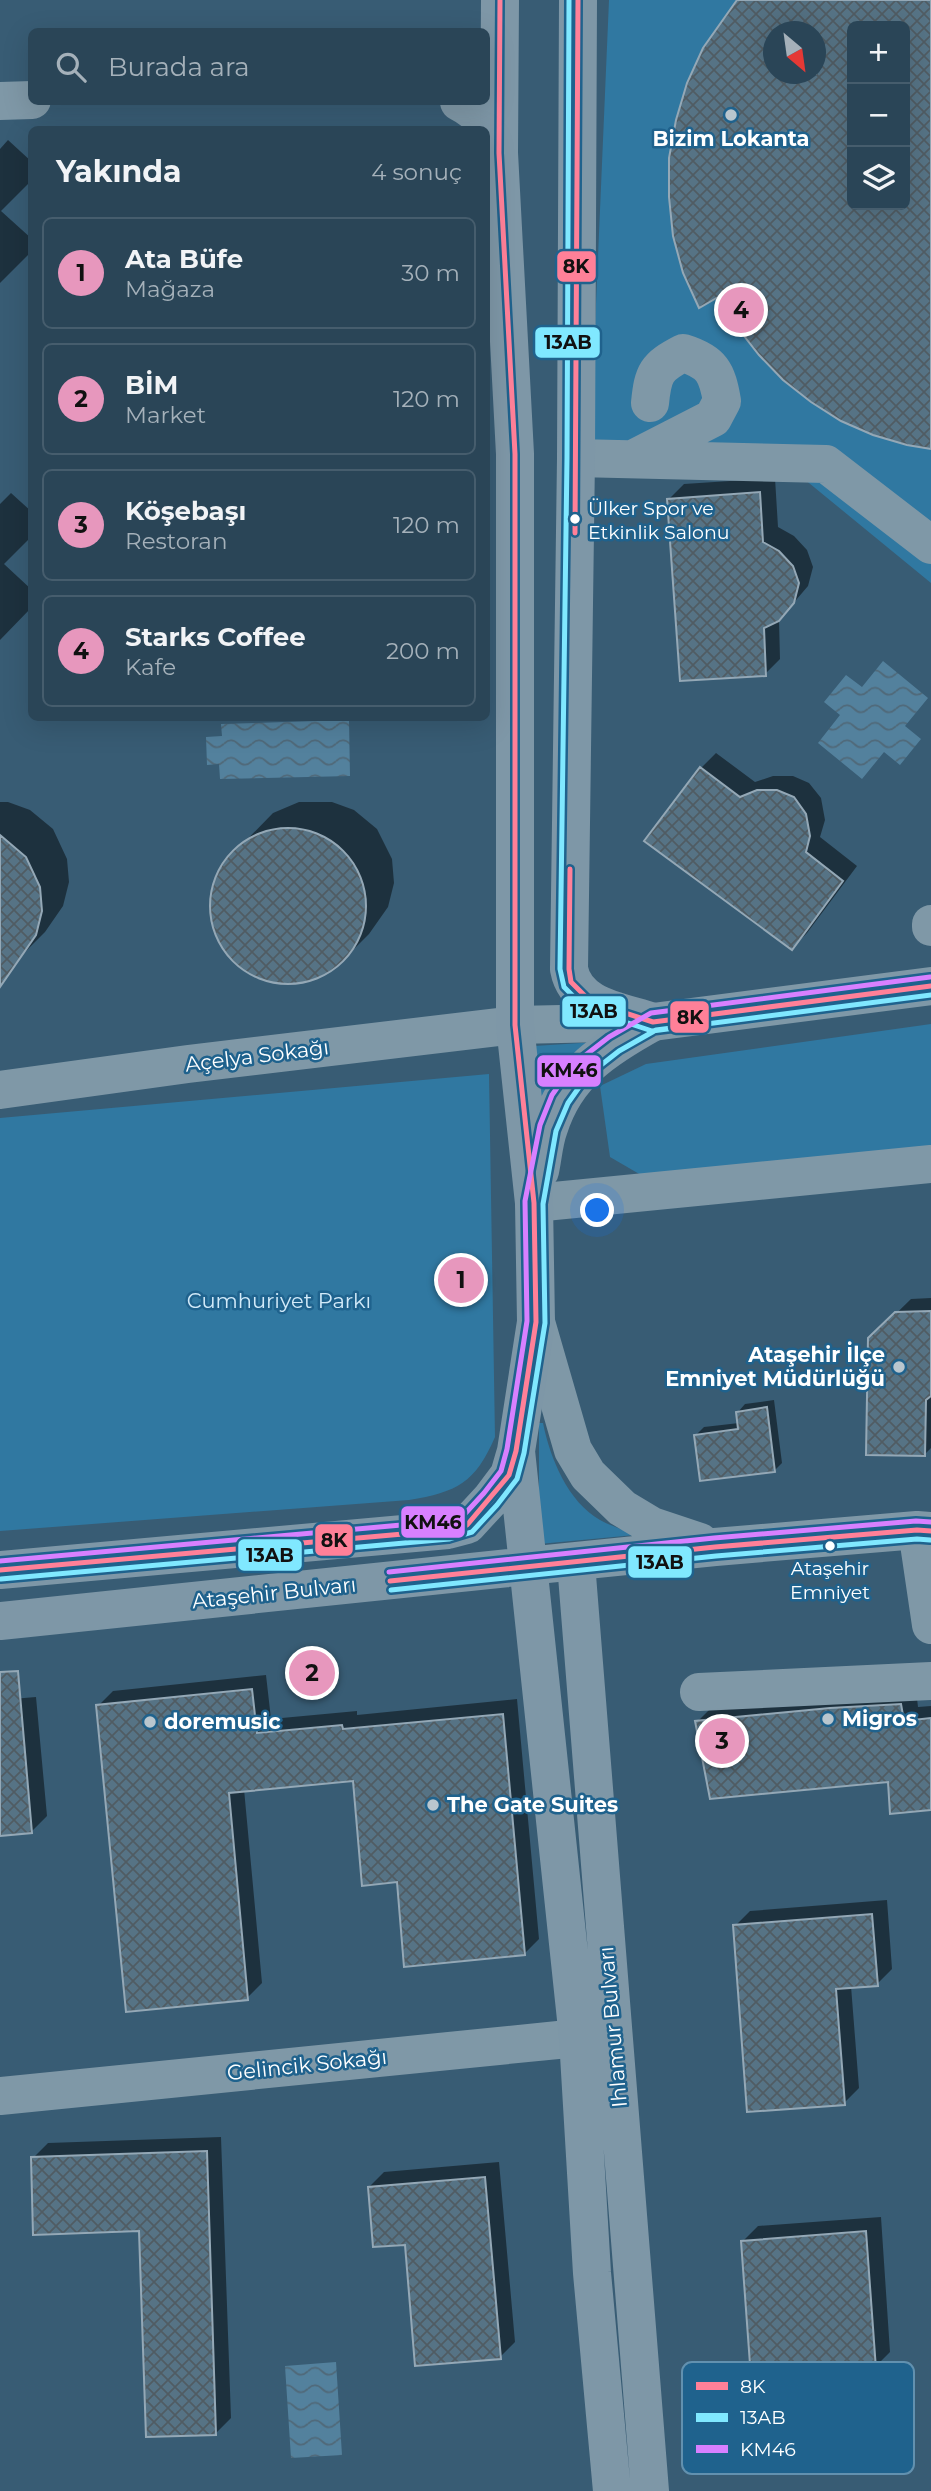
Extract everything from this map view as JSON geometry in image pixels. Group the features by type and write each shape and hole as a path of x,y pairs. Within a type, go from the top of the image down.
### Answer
{"main road":[{"path":"0,1570 448,1530 467,1525 509,1475 516,1451 536,1322 534,1203 515,1025 515,454 499,153 500,0"},
{"path":"578,0 576,458 569,970 571,982 591,1002 653,1021"},
{"path":"534,1203 548,1128 561,1099 580,1070 614,1044 653,1021"},
{"name":"Ihlamur Bulvarı","path":"516,1451 527,1566 596,2037 650,2491"},
{"name":"Ihlamur Bulvarı","path":"576,1563 596,2037 592,2273 612,2491"},
{"name":"Ataşehir Bulvarı","path":"0,1621 527,1566"}],"street":[{"path":"0,101 28,100"},
{"path":"465,105 473,109 487,126"},
{"path":"490,130 499,153"},
{"path":"630,461 713,418 722,401 718,378 703,359 683,353 665,363 653,376 649,403"},
{"path":"576,458 826,464 931,545"},
{"name":"Açelya Sokağı","path":"0,1090 200,1062 515,1025 653,1021 931,985"},
{"path":"534,1203 931,1164"},
{"path":"536,1322 573,1450 587,1475 622,1508 652,1526 715,1547"},
{"path":"924,1531 931,1625"},
{"name":"Ataşehir Bulvarı","path":"527,1566 715,1547 924,1531"},
{"path":"699,1692 931,1681"},
{"name":"Gelincik Sokağı","path":"0,2096 596,2037"}],"green space":[{"name":"Ülker Spor ve Etkinlik Salonu","path":"609,0 931,0 931,583 798,474 589,467"},
{"path":"931,1024 931,1146 641,1175 610,1157 600,1086 646,1064"},
{"path":"597,1042 537,1121 534,1046"},
{"name":"Cumhuriyet Parkı","path":"489,1074 495,1437 488,1453 472,1475 452,1489 409,1500 0,1531 0,1118"},
{"path":"539,1423 543,1423 550,1450 562,1478 579,1502 600,1520 635,1535 539,1544"}],"water":[{"path":"883,661 928,698 905,726 921,739 900,765 884,752 862,779 818,743 840,715 824,702 846,675 862,687"},
{"path":"349,721 350,776 220,779 219,764 207,765 206,737 222,736 221,724"},
{"path":"336,2362 342,2455 291,2458 285,2366"}],"building":[{"path":"737,0 931,0 931,449 873,435 841,421 783,380 737,327 720,296 699,308 683,273 673,236 669,197 669,158 687,83 703,48"},
{"path":"760,492 763,542 779,551 793,566 799,583 794,603 779,621 764,628 766,676 680,681 667,499"},
{"path":"700,767 740,797 757,790 777,790 794,797 806,814 810,836 806,852 843,881 792,950 644,841"},
{"path":"288,828 318,834 343,851 360,876 366,906 360,936 343,961 318,978 288,984 258,978 233,961 216,936 210,906 216,876 233,851 258,834"},
{"path":"0,835 26,857 40,887 42,911 36,935 0,987"},
{"name":"Ataşehir İlçe Emniyet Müdürlüğü","path":"931,1311 931,1396 926,1400 925,1456 866,1455 868,1338 895,1312"},
{"path":"767,1407 775,1472 700,1481 694,1435 738,1429 736,1412"},
{"path":"18,1671 32,1833 0,1836 0,1672"},
{"path":"252,1689 257,1733 342,1725 343,1729 503,1714 525,1955 404,1967 397,1882 362,1886 353,1781 229,1793 248,2000 126,2012 96,1705"},
{"path":"901,1704 904,1721 931,1718 931,1810 890,1814 888,1782 710,1799 695,1721"},
{"path":"872,1914 878,1986 836,1989 845,2105 747,2112 733,1925"},
{"path":"207,2151 216,2435 146,2437 139,2231 33,2235 31,2157"},
{"path":"485,2177 501,2359 415,2366 405,2245 373,2247 368,2187"},
{"path":"866,2231 875,2362 750,2362 741,2241"}],"transit line":[{"name":"8K","path":"0,1570 448,1530 467,1525 509,1475 516,1451 536,1322 534,1203 515,1025 515,454 499,153 500,0"},
{"name":"13AB","path":"569,0 567,458 560,969 564,987 586,1009 652,1031 931,995"},
{"name":"8K","path":"575,533 578,0"},
{"name":"8K","path":"570,869 571,982 591,1002 653,1022 931,986"},
{"name":"KM46","path":"0,1561 446,1521 462,1517 501,1471 507,1449 527,1321 525,1201 540,1125 552,1095 574,1064 609,1037 651,1013 930,977"},
{"name":"13AB","path":"1,1579 449,1539 472,1532 517,1479 524,1453 545,1323 543,1204 556,1131 568,1103 587,1076 619,1051 656,1030 695,1025"},
{"name":"KM46","path":"389,1572 714,1538 916,1521 931,1522"},
{"name":"8K","path":"390,1581 715,1547 931,1531"},
{"name":"13AB","path":"391,1590 716,1556 930,1540"}],"place":[{"name":"Bizim Lokanta","path":"731,115"},
{"name":"Starks Coffee","path":"741,310"},
{"name":"Ülker Spor ve Etkinlik Salonu","path":"575,519"},
{"name":"Ata Büfe","path":"461,1280"},
{"name":"Ataşehir İlçe Emniyet Müdürlüğü","path":"899,1367"},
{"name":"Ataşehir Emniyet","path":"830,1546"},
{"name":"BİM","path":"312,1673"},
{"name":"Migros","path":"828,1719"},
{"name":"doremusic","path":"150,1722"},
{"name":"Köşebaşı","path":"722,1741"},
{"name":"The Gate Suites","path":"433,1805"}]}
